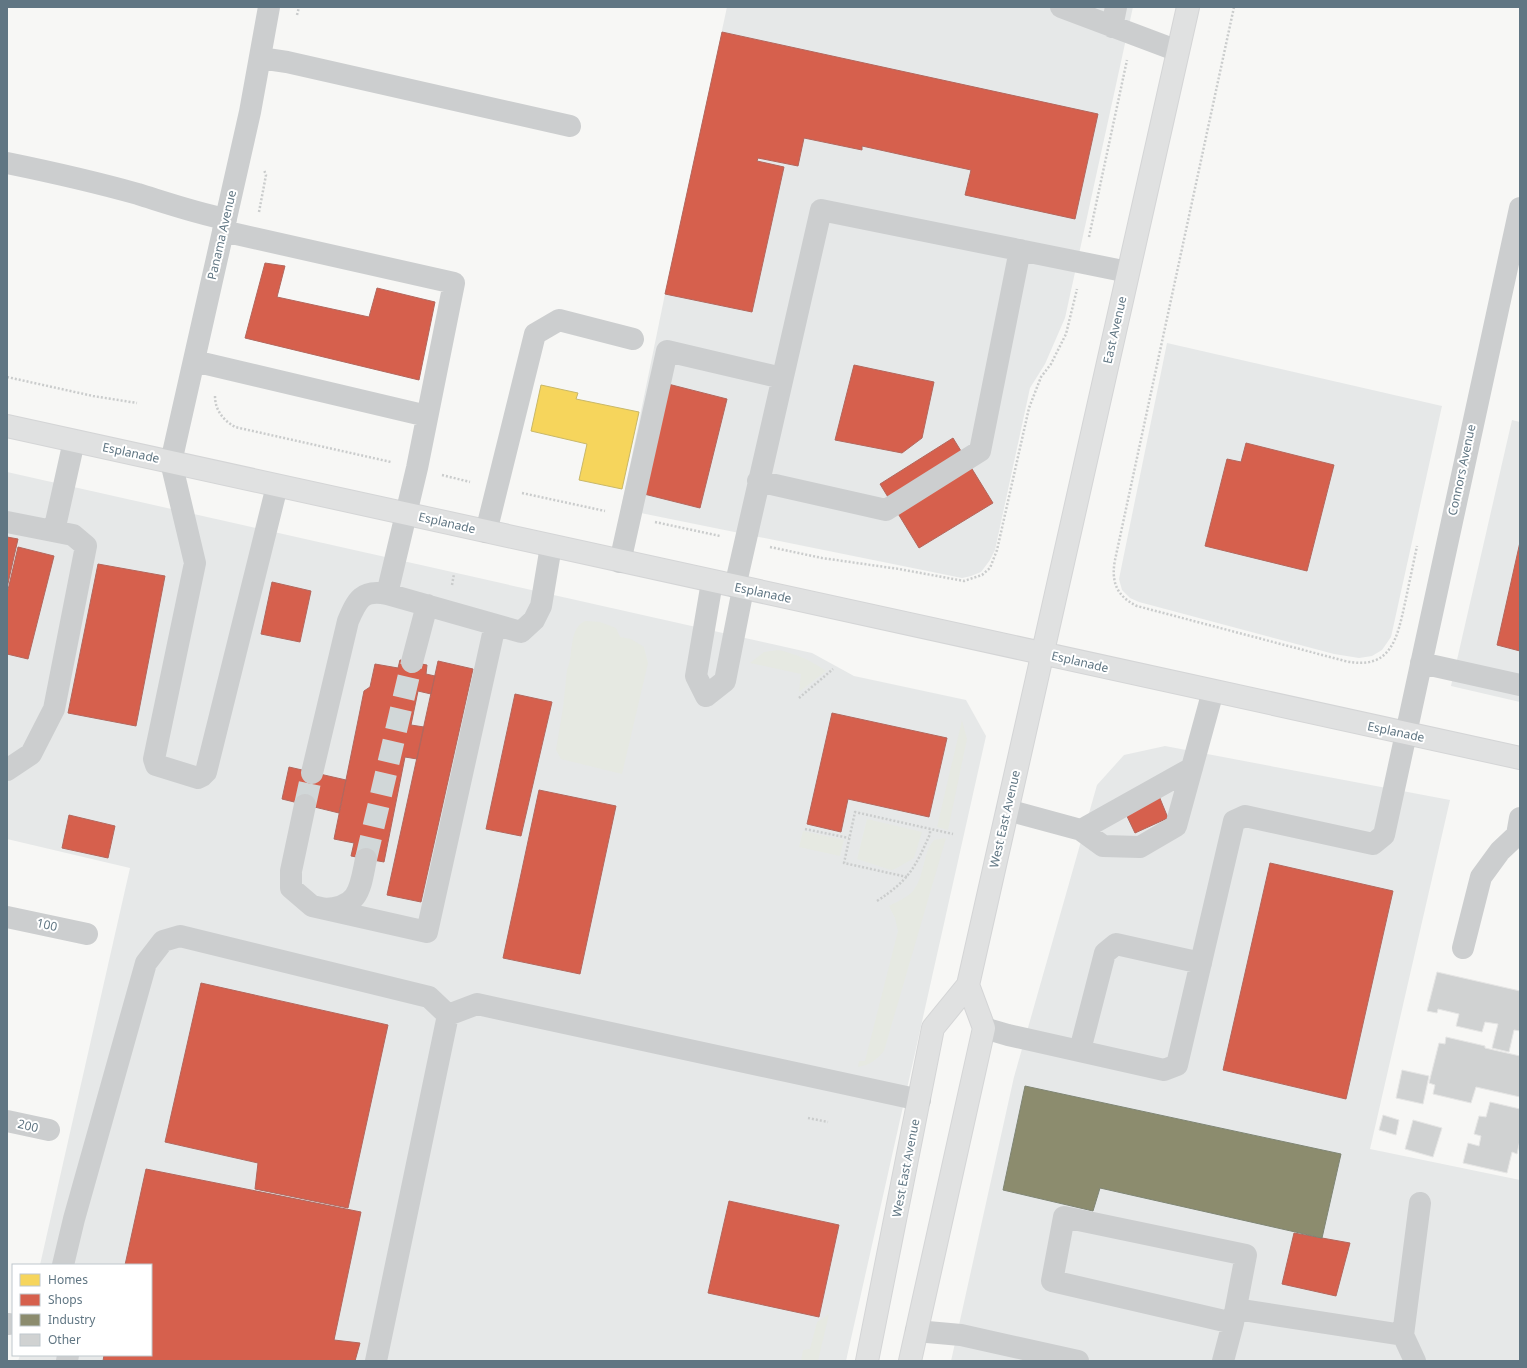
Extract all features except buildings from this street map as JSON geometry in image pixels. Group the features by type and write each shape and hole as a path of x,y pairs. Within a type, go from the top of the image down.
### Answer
{"main road":[{"name":"East Avenue","path":"1042,653 1188,7"},
{"name":"Esplanade","path":"7,426 620,562 1520,758"},
{"name":"West East Avenue","path":"867,1361 920,1100 933,1028 968,985 1042,653"},
{"path":"910,1361 984,1028 968,985"}],"street":[{"name":"Panama Avenue","path":"171,462 225,225 260,58 269,7"},
{"path":"1061,7 1114,17 1178,51"},
{"path":"260,58 287,62 570,126"},
{"path":"7,163 73,177 139,195 195,213 225,225 454,283 406,514 387,594"},
{"name":"Connors Avenue","path":"1201,963 1234,821 1245,816 1373,844 1384,835 1520,208"},
{"path":"712,582 696,676 706,696 725,681 739,588 758,481 821,210 1128,272"},
{"path":"758,481 886,510 980,451 1020,250"},
{"path":"486,532 535,334 559,320 633,339"},
{"path":"620,562 667,351 782,378"},
{"path":"194,361 427,416"},
{"path":"54,531 74,441"},
{"path":"171,462 195,562 154,759 156,765 162,768 198,778 206,772 277,486"},
{"path":"7,522 73,535 86,546 54,708 31,754 7,770"},
{"path":"312,773 348,621 355,603 361,597 370,593 387,594 521,632 534,620 541,606 551,546"},
{"path":"412,662 426,605"},
{"path":"305,805 291,871 291,888 312,906 427,932 495,625"},
{"path":"1421,663 1520,685"},
{"path":"1007,810 1081,830 1103,846 1140,847 1176,826 1213,691"},
{"path":"1081,830 1192,768"},
{"path":"1463,948 1481,877 1500,851 1517,834 1520,818"},
{"path":"324,909 340,908 351,900 359,890 366,859"},
{"name":"100","path":"7,917 88,934"},
{"path":"63,1264 74,1219 146,963 163,940 180,936 429,997 448,1015"},
{"path":"984,1028 1008,1035 1164,1070 1177,1065 1201,963 1116,944 1105,953 1080,1050"},
{"path":"448,1015 477,1004 920,1100"},
{"path":"376,1361 448,1015"},
{"name":"200","path":"7,1121 49,1130"},
{"path":"1415,1361 1403,1335 1420,1203"},
{"path":"1223,1361 1235,1316 1246,1255 1064,1217 1052,1281 1235,1316 1403,1335"},
{"path":"916,1331 961,1335 1078,1361"}],"path":[{"path":"1234,7 1152,383 1115,560 1114,580 1122,595 1130,603 1137,606 1345,661 1364,662 1382,657 1394,643 1418,542"},
{"path":"7,377 94,396 138,403"},
{"path":"799,698 833,669"},
{"path":"907,876 844,864 855,812 953,834"},
{"path":"805,829 850,838"},
{"path":"877,901 897,888 916,867 930,834 930,829"},
{"path":"808,1118 828,1122"}],"shaded area":[{"path":"727,7 1133,7 1065,318 1045,364 1030,388 995,550 981,572 962,578 621,509 665,294"},
{"path":"1167,343 1442,406 1391,637 1382,650 1372,656 1359,658 1334,654 1139,602 1130,598 1122,590 1119,579"},
{"path":"1512,420 1520,422 1520,702 1451,686"},
{"path":"7,472 812,653 854,676 966,700 986,736 846,1361 18,1361 20,1356 152,1356 152,1264 40,1264 130,868 7,839"},
{"path":"585,621 600,622 616,628 620,637 631,639 644,647 648,663 622,774 561,759 556,750 572,643 576,630"},
{"path":"778,650 803,658 826,671 799,692 801,674 750,663 764,652"},
{"path":"962,720 967,739 948,830 937,827"},
{"path":"1165,746 1450,800 1370,1149 1520,1180 1520,1361 951,1361 1014,1077 1097,785 1124,755"},
{"path":"867,819 922,832 914,858 891,870 857,859"},
{"path":"803,831 844,840 840,856 799,847"},
{"path":"946,838 884,1051 872,1062 858,1067 859,1061 865,1061 898,931 895,918 889,906 905,898 913,891 920,879 925,858 930,846 934,840"},
{"path":"829,1314 818,1361 801,1361 803,1350 810,1349 817,1322"}],"tunnel":[{"path":"366,859 412,662"},
{"path":"305,805 312,773"}]}
